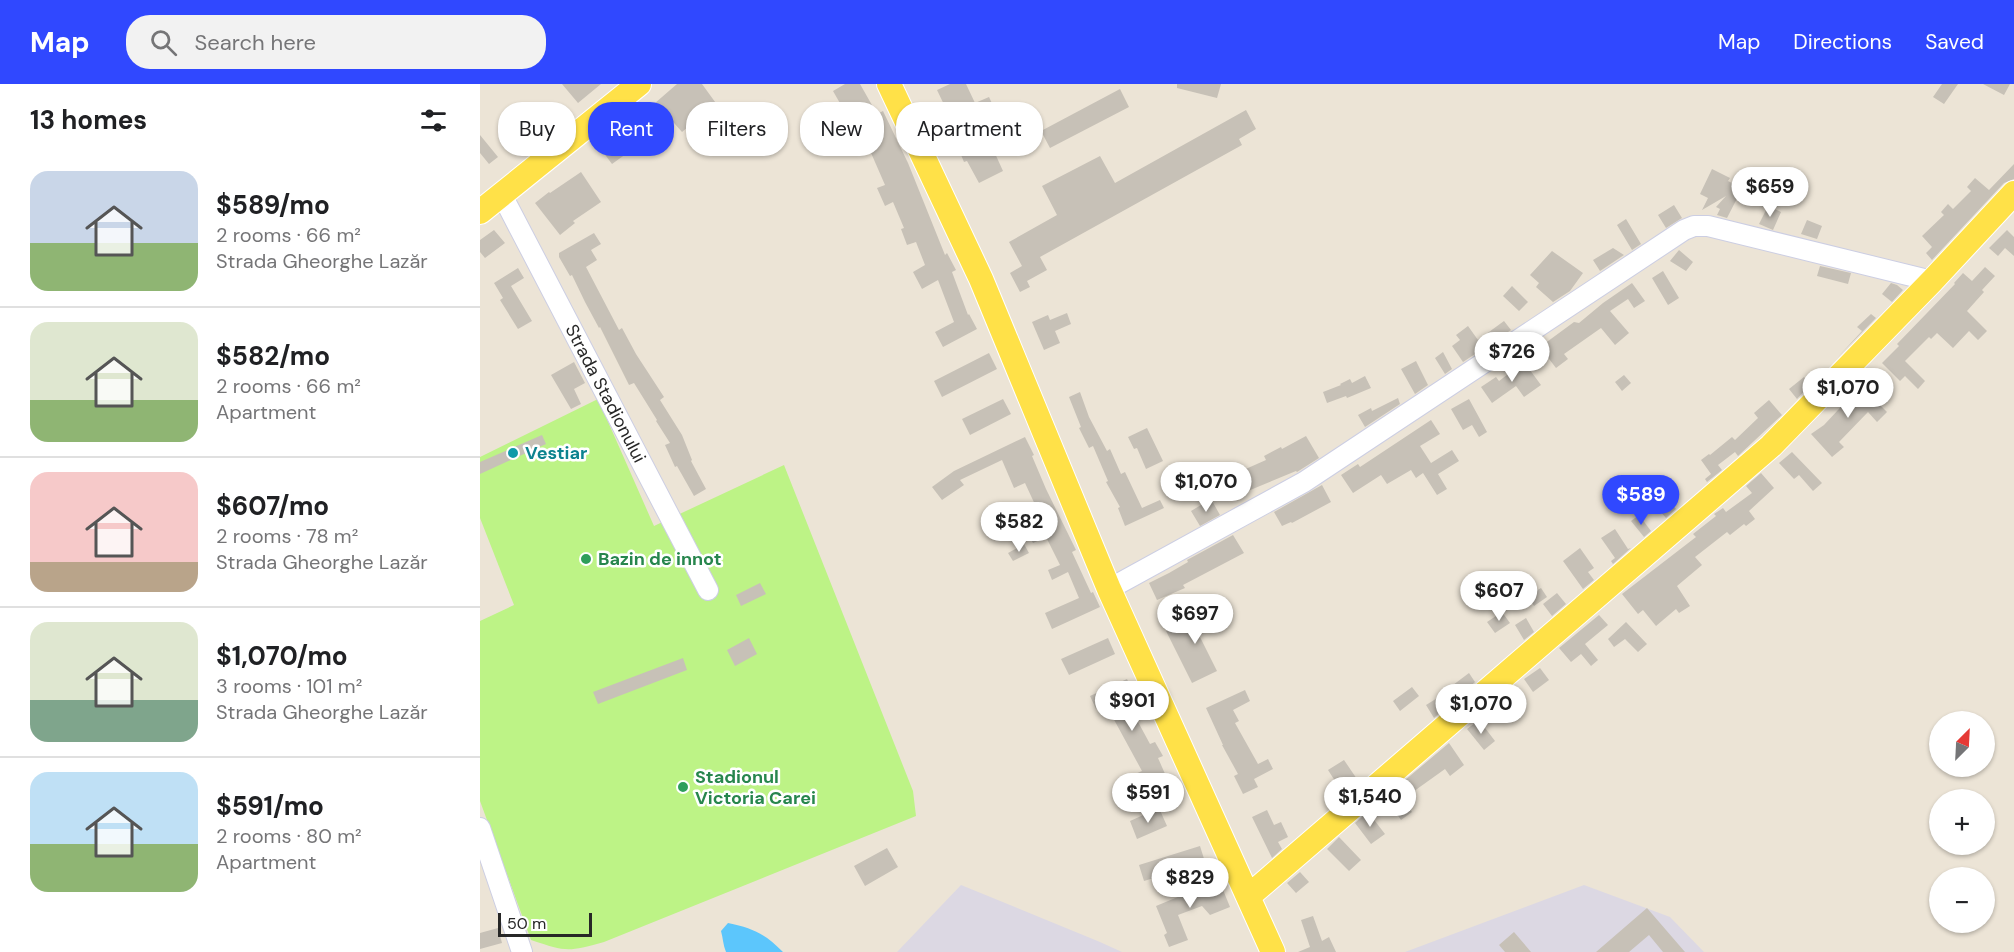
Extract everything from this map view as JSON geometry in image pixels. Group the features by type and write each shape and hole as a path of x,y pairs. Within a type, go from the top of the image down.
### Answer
{"main road":[{"path":"890,84 981,279 1110,589 1273,952"},
{"path":"480,212 629,88"},
{"path":"1249,896 1771,446 2014,194"}],"street":[{"name":"Strada Stadionului","path":"502,195 708,590"},
{"path":"1110,589 1304,482 1684,230 1694,226 1708,226 1932,281"},
{"path":"480,828 522,952"}],"shaded area":[{"path":"961,885 1100,942 1122,952 897,952"},
{"path":"1584,885 1670,917 1704,952 1405,952"}],"green space":[{"path":"598,399 654,526 784,465 913,791 916,816 604,942 582,948 560,949 531,940 480,801 480,621 514,605 480,518 480,457"}],"water":[{"path":"728,923 758,933 783,952 726,952 721,931"}],"building":[{"path":"562,84 601,84 578,103"},
{"path":"677,84 702,84 715,102 686,102 686,129 682,132 674,123 674,102 656,102"},
{"path":"845,84 860,84 870,102 839,102 833,91"},
{"path":"950,84 966,84 975,102 943,102 937,90"},
{"path":"1177,84 1221,84 1217,98 1177,88"},
{"path":"1942,84 1958,84 1944,104 1933,97"},
{"path":"1983,84 2010,84 2004,95"},
{"path":"1120,89 1129,107 1050,148 1043,130"},
{"path":"989,97 991,102 977,102"},
{"path":"1246,110 1256,129 1239,139 1242,145 1040,257 1047,270 1027,281 1030,287 1020,292 1010,273 1022,266 1009,242 1057,215 1042,186 1100,156 1115,183"},
{"path":"884,113 896,138 896,156 905,156 908,163 945,255 947,253 956,270 952,272 968,315 977,329 943,347 935,332 954,322 938,280 922,289 913,272 925,265 916,242 907,245 901,229 904,228 893,202 885,206 877,188 885,185 872,156 884,156"},
{"path":"480,135 498,157 489,164 480,153"},
{"path":"606,156 623,156 612,164"},
{"path":"961,156 996,156 1003,171 979,183 967,161 964,162"},
{"path":"2014,164 2014,179 2004,183 1932,260 1926,253 1932,247 1922,236 1944,215 1941,212 1948,204 1953,209 1971,191 1967,187 1975,178 1989,190"},
{"path":"1712,169 1730,178 1728,181 1736,185 1745,173 1749,175 1727,218 1717,215 1720,209 1716,207 1726,196 1702,210 1708,198 1700,194"},
{"path":"581,172 601,202 573,221 575,223 560,235 535,203"},
{"path":"1674,205 1682,218 1666,228 1658,215"},
{"path":"1768,206 1781,212 1773,230 1759,224"},
{"path":"1626,219 1641,244 1632,250 1617,225"},
{"path":"1807,220 1822,226 1817,239 1801,234"},
{"path":"494,230 505,243 485,258 480,252 480,240"},
{"path":"2007,230 2014,237 2014,256 2005,248 1998,256 1989,248"},
{"path":"594,233 601,244 591,250 597,260 586,267 619,330 622,328 664,397 660,400 682,435 691,461 706,489 694,496 677,466 675,467 665,445 670,443 634,383 629,385 572,275 570,276 559,257 559,253"},
{"path":"1613,248 1624,255 1600,271 1593,260"},
{"path":"1679,250 1693,262 1686,271 1670,261"},
{"path":"1552,251 1583,273 1570,291 1553,302 1536,287 1539,283 1530,275"},
{"path":"1820,266 1851,273 1848,284 1817,276"},
{"path":"1985,267 1995,276 1967,311 1987,331 1978,340 1969,331 1953,348 1937,333 1931,339 1929,337 1905,361 1925,381 1918,389 1905,376 1900,381 1882,363 1963,273 1972,281"},
{"path":"518,268 524,278 511,286 532,321 518,329 500,300 503,298 494,283"},
{"path":"1663,271 1679,298 1668,305 1652,278"},
{"path":"1632,283 1645,301 1634,308 1628,299 1610,311 1629,333 1615,345 1601,328 1564,354 1568,359 1556,368 1540,347 1574,322 1579,323"},
{"path":"1891,283 1903,290 1892,302 1882,294"},
{"path":"1512,286 1528,302 1519,311 1503,296"},
{"path":"1067,313 1071,324 1055,331 1060,343 1044,350 1032,322 1048,315 1050,320"},
{"path":"1871,314 1876,318 1837,358 1862,331 1857,327"},
{"path":"1504,321 1511,330 1463,362 1452,346 1460,340 1456,335 1468,326 1478,340"},
{"path":"1443,352 1452,369 1445,374 1435,358"},
{"path":"989,353 997,369 942,397 934,381"},
{"path":"1416,361 1428,385 1415,394 1401,369"},
{"path":"574,362 585,383 574,389 581,404 571,409 551,375"},
{"path":"1524,362 1541,385 1524,397 1516,386 1492,403 1481,387 1496,377 1499,381"},
{"path":"1624,375 1631,383 1622,391 1615,382"},
{"path":"1365,376 1371,388 1327,403 1323,392 1350,379 1352,383"},
{"path":"1804,377 1810,385 1797,399 1789,389"},
{"path":"1857,382 1887,412 1877,422 1868,412 1839,442 1844,447 1832,457 1811,434 1824,425 1852,395 1847,391"},
{"path":"1080,392 1089,417 1107,451 1110,449 1121,474 1125,472 1142,508 1160,500 1164,508 1125,526 1118,508 1120,507 1106,482 1108,481 1093,446 1089,448 1079,428 1081,427 1069,397"},
{"path":"1398,398 1400,404 1365,427 1358,415"},
{"path":"1003,399 1011,414 970,435 962,419"},
{"path":"1469,399 1487,432 1479,437 1472,425 1463,430 1451,409"},
{"path":"1769,400 1782,415 1738,456 1735,452 1718,465 1722,470 1707,482 1705,479 1711,474 1701,460 1732,437 1735,440 1758,418 1754,413"},
{"path":"1431,420 1440,434 1420,446 1431,463 1452,450 1459,461 1438,474 1447,489 1437,495 1423,473 1416,478 1411,470 1387,484 1381,475 1353,493 1341,475 1358,464 1360,467"},
{"path":"1147,428 1163,461 1146,469 1137,448 1134,449 1128,437"},
{"name":"Vestiar","path":"542,435 546,444 480,474 480,462"},
{"path":"1306,436 1319,458 1297,472 1231,498 1223,479 1266,460 1264,456"},
{"path":"1025,437 1046,489 1076,550 1072,552 1100,607 1052,629 1045,613 1079,598 1068,572 1052,580 1048,570 1060,565 1046,537 1033,543 1027,532 1044,524 1025,483 1014,488 1002,460 960,480 964,485 942,500 932,487 954,471"},
{"path":"1792,452 1822,483 1813,491 1799,475 1794,479 1779,463"},
{"path":"1761,473 1774,488 1749,511 1755,519 1730,535 1727,532 1695,557 1702,565 1677,586 1690,606 1679,613 1676,609 1656,626 1643,610 1638,614 1622,594 1696,537 1693,534 1716,516 1714,514 1723,508 1726,512 1752,493 1746,486"},
{"path":"1322,485 1331,502 1282,526 1274,512"},
{"path":"1661,492 1676,509 1666,518 1651,501"},
{"path":"1211,499 1220,515 1200,526 1191,511"},
{"path":"1639,515 1651,531 1644,537 1631,521"},
{"path":"1615,529 1628,549 1631,548 1613,564 1611,561 1615,558 1601,538"},
{"path":"1233,535 1244,553 1183,585 1185,588 1157,600 1149,583"},
{"path":"1024,544 1029,553 1013,561 1008,553"},
{"path":"1580,548 1594,568 1588,572 1594,580 1583,589 1563,561"},
{"path":"760,583 766,594 741,606 736,595"},
{"path":"1541,588 1547,597 1534,606 1528,596"},
{"path":"1557,593 1566,604 1552,616 1543,604"},
{"path":"1218,608 1224,622 1198,633 1217,671 1192,683 1166,631"},
{"path":"1502,612 1510,623 1495,633 1487,622"},
{"path":"1599,615 1608,625 1585,644 1598,660 1591,666 1581,654 1571,662 1559,648"},
{"path":"1526,618 1534,632 1524,640 1515,625"},
{"path":"1626,622 1647,644 1638,652 1625,639 1614,647 1608,639"},
{"path":"749,638 757,654 735,666 727,650"},
{"path":"1108,638 1115,654 1069,675 1061,659"},
{"path":"683,658 687,670 598,704 593,692"},
{"path":"1540,668 1549,680 1533,692 1524,679"},
{"path":"1469,673 1475,682 1461,695 1453,685"},
{"path":"1127,679 1144,717 1137,720 1150,744 1155,742 1163,756 1158,758 1166,776 1132,791 1126,778 1142,771 1106,705 1096,709 1090,696"},
{"path":"1412,687 1419,696 1400,711 1393,701"},
{"path":"1245,690 1250,701 1233,710 1239,721 1235,723 1258,764 1268,759 1273,769 1254,779 1258,787 1243,794 1234,776 1238,774 1206,708"},
{"path":"1503,695 1514,709 1502,719 1492,706"},
{"path":"1439,697 1446,707 1434,718 1426,705"},
{"path":"1479,720 1495,741 1484,750 1467,729"},
{"path":"1449,743 1464,765 1450,776 1445,769 1403,799 1412,812 1401,820 1385,797"},
{"path":"1344,760 1359,782 1348,792 1341,782 1337,784 1328,770"},
{"path":"1159,808 1167,826 1137,839 1130,821"},
{"path":"1267,810 1274,825 1281,822 1288,837 1278,842 1282,849 1272,858 1252,817"},
{"path":"1368,812 1385,834 1371,844 1355,823"},
{"path":"1339,837 1361,860 1349,871 1327,849"},
{"path":"1200,846 1205,862 1144,881 1139,865"},
{"path":"887,848 898,867 865,886 854,866"},
{"path":"1300,872 1309,882 1296,893 1287,883"},
{"path":"1219,880 1230,907 1210,915 1202,906 1178,915 1188,940 1169,947 1164,935 1167,933 1156,906"},
{"path":"1647,908 1685,952 1663,952 1649,935 1629,952 1596,952"},
{"path":"1313,916 1322,941 1329,937 1336,952 1298,952 1310,947 1301,920"},
{"path":"498,928 502,943 480,949 480,933"},
{"path":"1514,932 1531,952 1505,952 1499,945"}],"place":[{"name":"Vestiar","path":"513,453"},
{"name":"Bazin de innot","path":"586,559"},
{"name":"Stadionul Victoria Carei","path":"683,787"}]}
